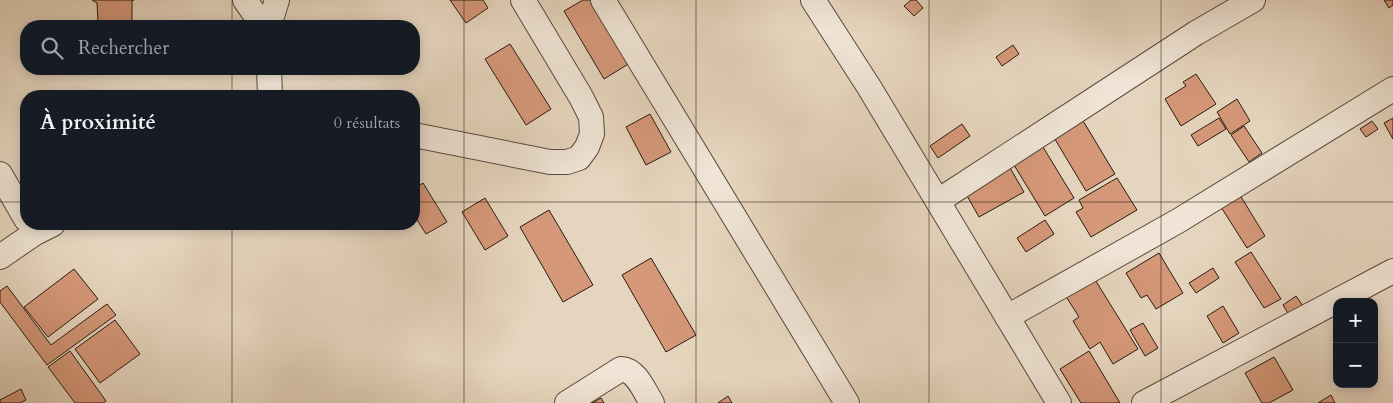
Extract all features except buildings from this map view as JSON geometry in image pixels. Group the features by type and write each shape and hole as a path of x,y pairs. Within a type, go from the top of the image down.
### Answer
{"street":[{"path":"245,0 259,20"},
{"path":"271,20 277,0"},
{"path":"420,137 550,162 567,162 579,158 588,147 592,134 591,117 523,0"},
{"path":"603,0 845,402"},
{"path":"813,0 869,86 1058,403"},
{"path":"938,201 1196,32 1253,0"},
{"path":"269,75 270,90"},
{"path":"1007,317 1178,221 1393,89"},
{"path":"0,174 20,202"},
{"path":"0,257 30,230"},
{"path":"1144,403 1393,271"},
{"path":"567,403 621,369 628,370 633,374 652,403"}]}
